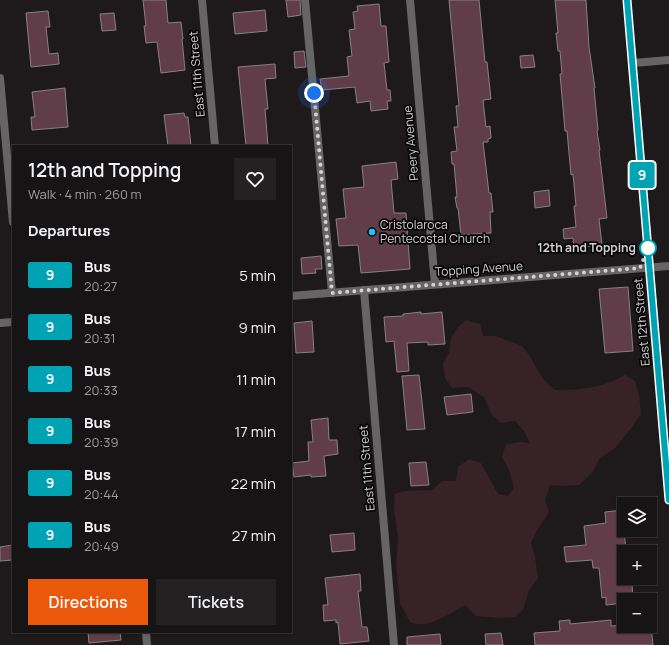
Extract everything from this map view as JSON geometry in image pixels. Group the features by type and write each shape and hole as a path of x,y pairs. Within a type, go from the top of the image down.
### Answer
{"street":[{"name":"East 11th Street","path":"202,0 215,145"},
{"path":"305,0 332,293"},
{"name":"Peery Avenue","path":"410,0 435,284"},
{"name":"East 12th Street","path":"627,0 668,471 669,500"},
{"path":"633,63 669,60"},
{"path":"0,78 12,211"},
{"name":"Topping Avenue","path":"292,296 669,266"},
{"name":"East 11th Street","path":"364,290 394,645"},
{"path":"0,323 12,322"},
{"path":"146,633 147,645"}],"shaded area":[{"path":"466,320 480,324 483,336 495,336 522,346 530,356 544,380 555,390 591,387 608,383 625,375 635,381 639,395 641,414 615,448 599,459 593,472 579,485 550,485 545,500 549,512 537,530 531,543 538,578 529,590 523,610 515,617 501,618 476,616 465,605 430,623 417,624 410,622 400,603 396,565 398,537 394,510 395,494 404,491 432,490 442,481 456,481 458,467 469,459 481,463 498,494 508,496 514,488 509,470 502,457 506,444 521,442 530,443 524,431 515,421 501,423 492,415 484,397 468,387 452,388 445,378 443,363 449,353 451,338 458,327"}],"building":[{"path":"143,0 166,0 168,23 181,22 185,70 161,73 157,42 146,43"},
{"path":"286,0 300,0 301,15 288,17"},
{"path":"449,0 479,0 485,62 487,62 491,99 483,100 486,127 490,126 491,138 488,139 488,142 483,142 489,193 491,193 493,212 490,212 491,233 461,235 458,208 455,197 457,197 454,164 452,164 451,152 457,151 454,127 458,127 456,106 459,106"},
{"path":"555,0 586,0 589,47 595,88 597,131 607,218 599,219 602,245 574,248 573,238 564,239 563,229 576,227 574,206 576,206 573,174 571,175 567,131 565,131 560,74 562,74 560,51 558,51 556,33 558,33"},
{"path":"379,4 381,26 386,26 389,62 384,63 387,90 390,90 391,101 387,101 388,109 371,111 370,101 357,103 355,87 322,90 320,79 349,76 347,57 352,56 349,30 355,29 353,12 358,11 357,6"},
{"path":"265,10 267,31 235,34 233,13"},
{"path":"48,11 50,27 46,27 49,54 58,53 59,64 31,67 26,13"},
{"path":"114,13 116,30 102,31 100,14"},
{"path":"304,51 306,67 295,68 294,52"},
{"path":"533,55 535,67 521,68 520,56"},
{"path":"275,64 276,78 265,79 268,109 265,109 268,145 246,145 238,67"},
{"path":"65,88 68,127 32,130 31,117 35,117 32,92"},
{"path":"184,113 185,117 188,117 191,145 168,145 164,115"},
{"name":"Cristolaroca Pentecostal Church","path":"396,162 398,179 391,180 394,213 406,213 410,269 361,273 358,245 339,246 336,219 346,218 343,189 364,187 362,166"},
{"path":"549,190 550,206 535,208 534,192"},
{"path":"321,256 322,269 315,269 316,273 302,274 301,258"},
{"path":"628,287 633,351 605,353 599,289"},
{"path":"421,312 421,314 442,312 445,344 428,345 428,342 407,343 409,371 397,372 394,341 386,342 384,317 403,316 403,314"},
{"path":"312,321 314,352 296,353 294,323"},
{"path":"419,375 425,429 407,430 402,376"},
{"path":"471,394 473,412 447,415 444,397"},
{"path":"328,418 329,440 337,440 338,454 324,456 326,476 311,477 311,475 294,477 292,463 309,461 308,442 313,442 311,420"},
{"path":"426,462 429,485 411,486 409,463"},
{"path":"617,511 617,537 625,537 625,545 617,545 617,585 632,585 633,593 617,593 617,604 606,605 606,597 602,598 599,568 593,568 592,560 566,562 564,547 586,545 584,526 606,523 605,512"},
{"path":"354,533 355,550 332,552 330,535"},
{"path":"12,545 12,560 0,561 0,547"},
{"path":"360,574 361,591 358,591 362,627 367,627 369,641 340,644 338,622 336,623 336,620 324,621 323,605 328,605 325,578"},
{"path":"570,620 570,624 611,620 611,626 617,626 617,633 652,633 653,645 535,645 534,633 560,631 559,621"},
{"path":"88,633 120,633 121,640 89,643"},
{"path":"501,633 503,645 486,645 485,634"},
{"path":"440,634 441,645 407,645 407,637"}],"bus line":[{"name":"9","path":"627,0 669,500"}],"place":[{"name":"Cristolaroca Pentecostal Church","path":"372,232"},
{"name":"12th and Topping","path":"648,248"}],"route":[{"path":"314,93 332,293 640,268 648,248"}]}
